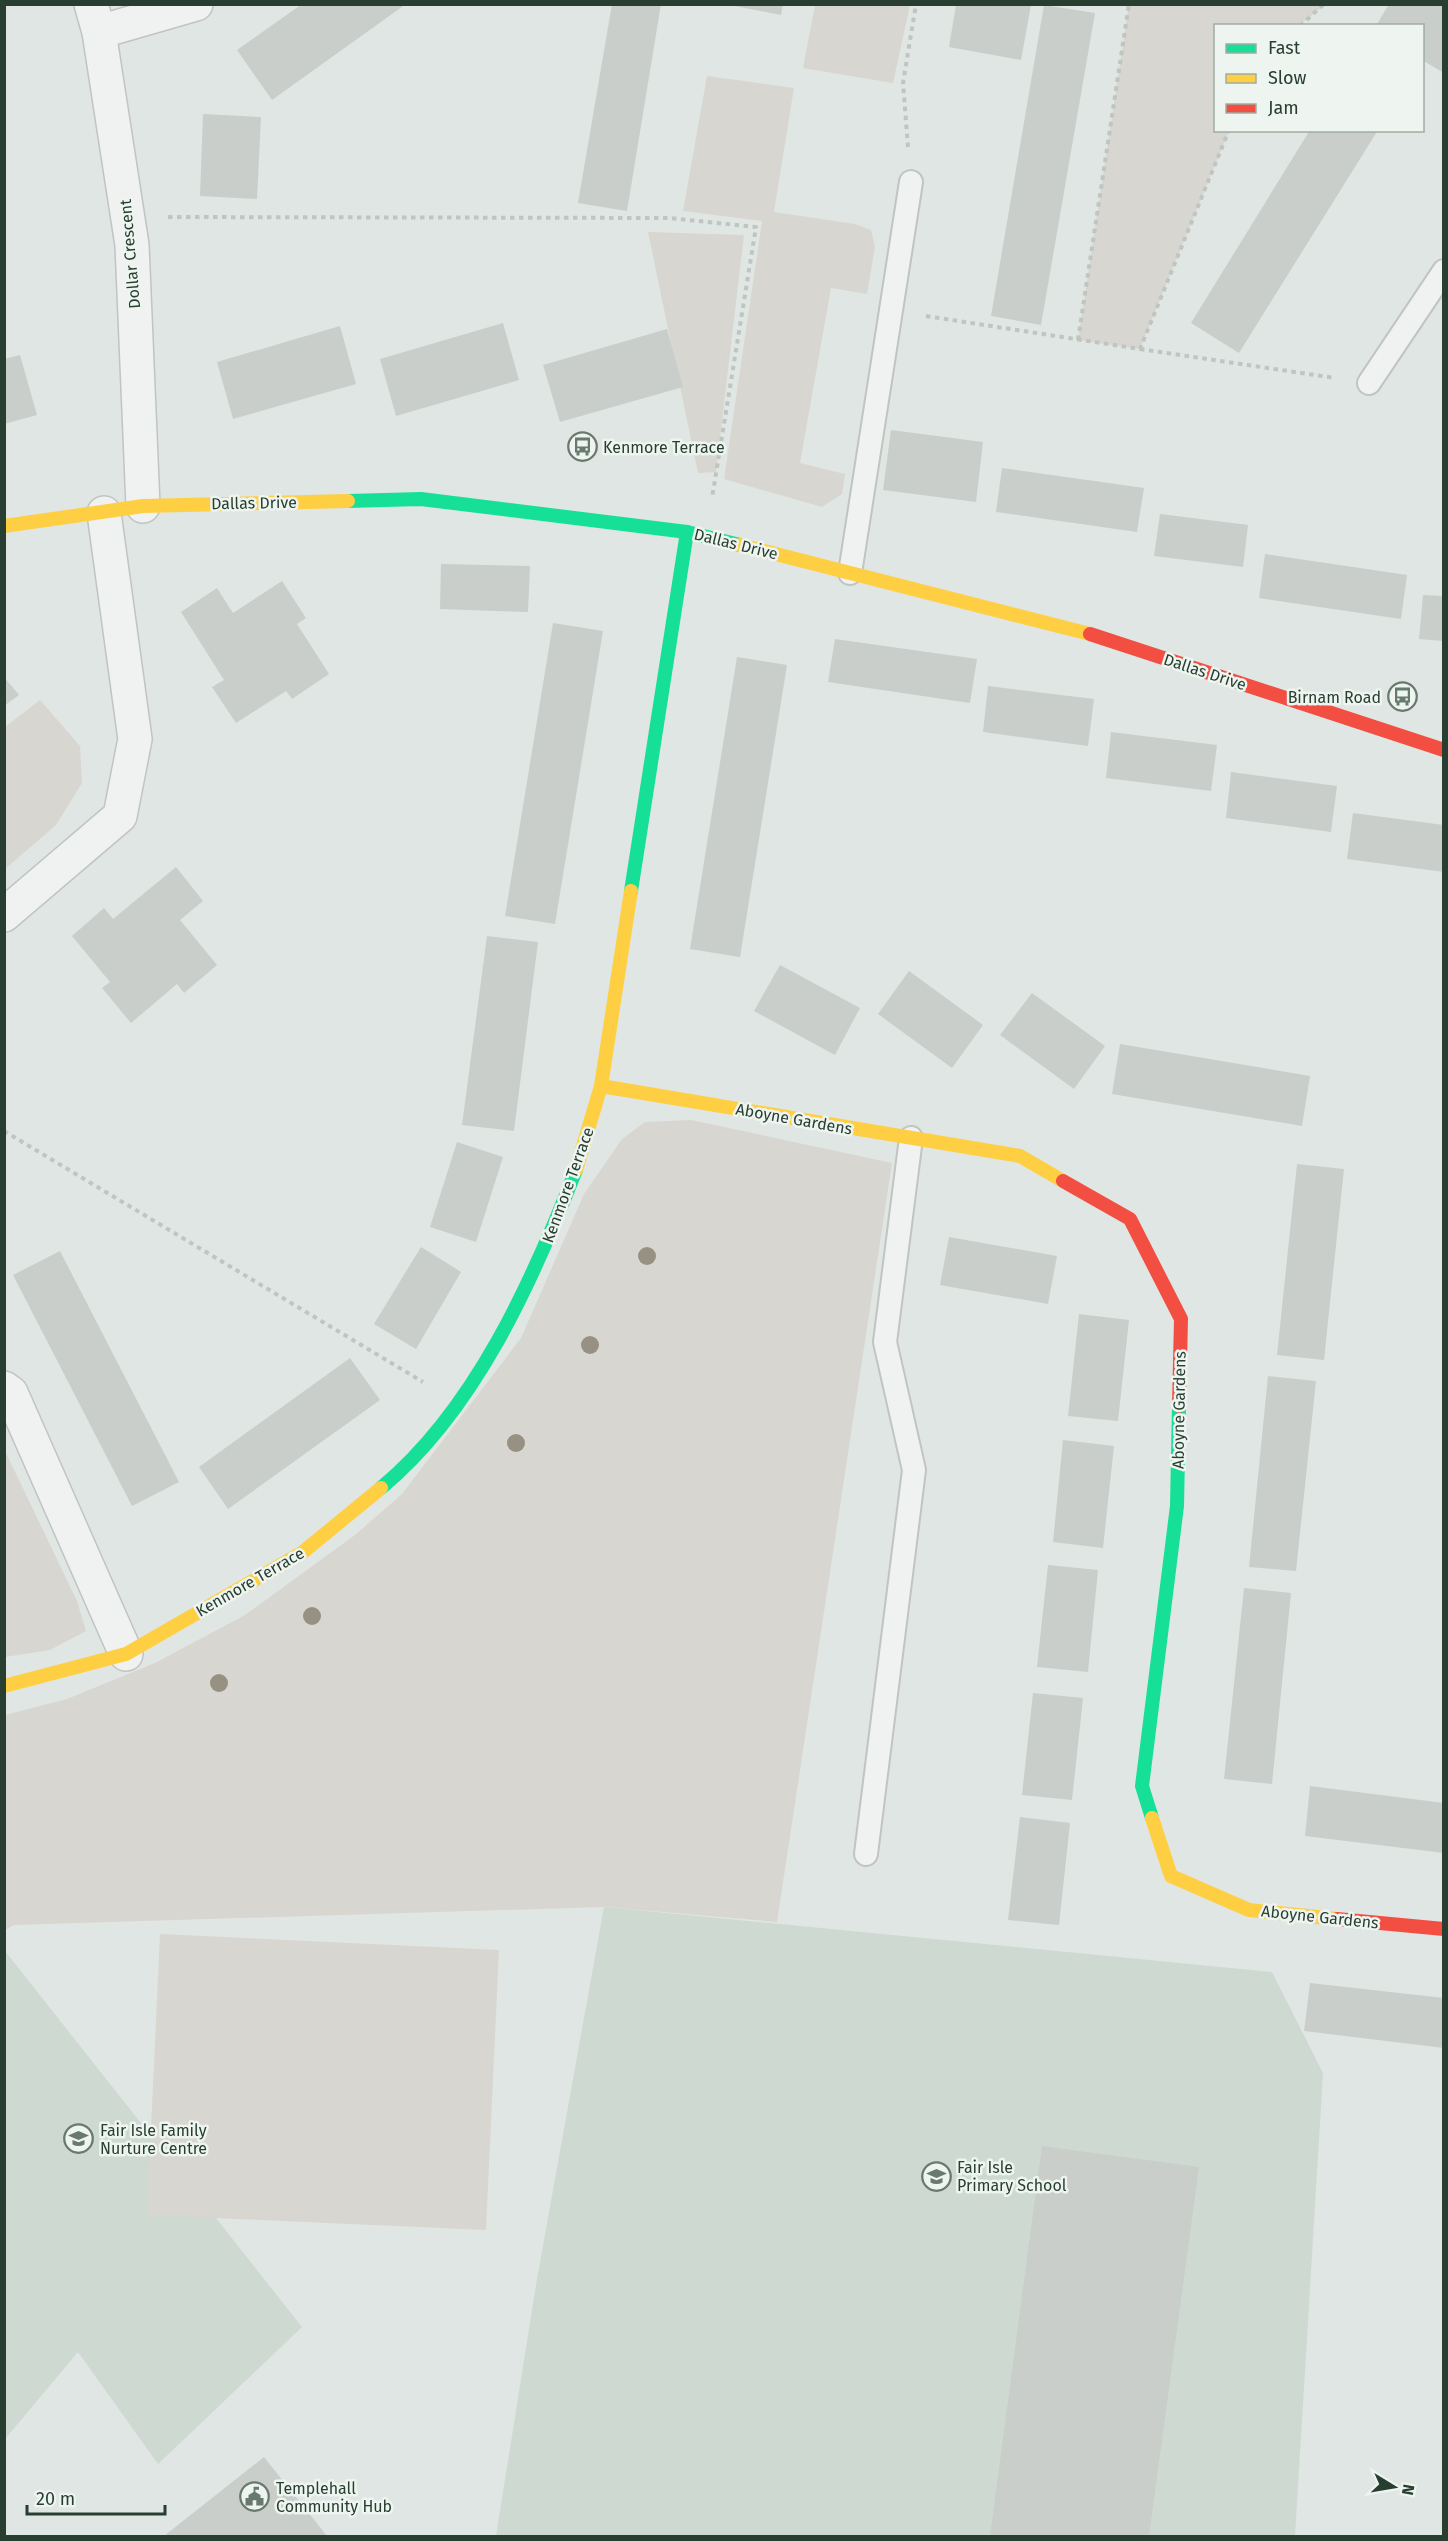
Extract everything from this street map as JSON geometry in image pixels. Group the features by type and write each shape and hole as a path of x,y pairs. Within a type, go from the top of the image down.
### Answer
{"street":[{"path":"95,18 196,4"},
{"name":"Dollar Crescent","path":"95,18 133,257 143,506"},
{"name":"Dallas Drive","path":"4,526 143,506 421,499 687,532 1084,632 1443,750"},
{"path":"4,915 120,816 135,739 104,513"},
{"name":"Kenmore Terrace","path":"4,1686 126,1654 303,1552 400,1472 458,1403 510,1320 551,1234 572,1181 601,1086 687,532"},
{"name":"Aboyne Gardens","path":"601,1086 1020,1156 1130,1219 1181,1319 1178,1506 1142,1786 1171,1876 1249,1910 1443,1929"},
{"path":"4,1388 11,1393 126,1654"}],"lane":[{"path":"850,573 911,182"},
{"path":"1369,383 1443,270"},
{"path":"866,1854 914,1470 885,1342 911,1138"}],"path":[{"path":"911,182 903,83 916,4"},
{"path":"1078,340 1128,4"},
{"path":"1302,24 1324,4"},
{"path":"1140,349 1227,132"},
{"path":"128,217 669,218 756,227 706,537"},
{"path":"890,310 1369,383"},
{"path":"4,1131 414,1377"}],"shaded area":[{"path":"1129,4 1324,5 1301,24 1214,24 1214,132 1229,132 1140,349 1078,340"},
{"path":"815,5 910,5 893,83 803,68"},
{"path":"707,76 794,88 774,212 855,224 871,230 875,247 867,294 831,288 800,463 845,474 842,494 822,507 724,479 762,221 683,211"},
{"path":"648,232 744,235 716,472 698,473"},
{"path":"40,700 80,746 82,783 56,825 5,869 5,727"},
{"path":"691,1120 892,1163 777,1922 604,1907 14,1925 5,1930 5,1715 67,1699 155,1663 245,1615 355,1535 402,1494 521,1338 584,1194 622,1139 645,1122"},
{"path":"5,1451 77,1601 86,1631 50,1650 5,1657"},
{"name":"Fair Isle Primary School","path":"604,1907 1272,1972 1323,2073 1295,2536 496,2536 537,2279"},
{"path":"160,1934 499,1950 486,2230 147,2215"},
{"name":"Fair Isle Family Nurture Centre","path":"5,1951 302,2327 158,2464 78,2352 5,2439"}],"building":[{"path":"302,4 406,4 272,100 237,50"},
{"path":"612,4 661,4 627,211 578,203"},
{"path":"725,4 783,4 781,15"},
{"path":"1389,4 1444,6 1444,73 1424,61 1424,24 1377,24"},
{"path":"956,5 1031,5 1021,60 949,47"},
{"path":"1044,5 1095,13 1041,325 991,316"},
{"path":"203,114 261,117 257,199 200,196"},
{"path":"1309,132 1377,132 1239,353 1191,323"},
{"path":"503,323 519,380 396,416 380,359"},
{"path":"340,326 356,384 233,419 217,362"},
{"path":"667,329 683,387 560,422 543,365"},
{"path":"20,355 37,415 4,424 4,359"},
{"path":"891,430 983,442 976,502 883,490"},
{"path":"1002,468 1144,488 1137,532 996,512"},
{"path":"1160,514 1248,525 1243,567 1154,556"},
{"path":"1265,554 1407,575 1401,619 1259,598"},
{"path":"441,564 530,566 528,612 440,609"},
{"path":"282,581 306,618 297,624 329,674 292,699 286,691 236,723 212,687 224,680 181,612 217,588 233,613"},
{"path":"1423,595 1444,596 1444,641 1419,639"},
{"path":"553,623 603,631 555,924 505,916"},
{"path":"835,639 977,659 970,703 828,682"},
{"path":"737,657 787,665 740,957 690,949"},
{"path":"4,677 19,695 4,706"},
{"path":"988,686 1094,699 1088,746 983,732"},
{"path":"1111,732 1217,745 1211,791 1106,778"},
{"path":"1231,772 1337,786 1331,832 1226,818"},
{"path":"1353,813 1444,825 1444,872 1347,859"},
{"path":"176,867 203,901 180,920 217,965 184,993 177,984 131,1023 102,988 110,982 72,936 104,908 113,919"},
{"path":"487,936 538,942 514,1131 462,1125"},
{"path":"780,965 860,1008 835,1055 754,1011"},
{"path":"909,971 983,1025 952,1068 878,1014"},
{"path":"1032,993 1105,1046 1074,1089 1000,1035"},
{"path":"1120,1044 1310,1076 1302,1126 1112,1094"},
{"path":"457,1142 503,1157 476,1242 430,1227"},
{"path":"1297,1164 1344,1169 1324,1360 1277,1355"},
{"path":"949,1237 1057,1256 1048,1304 940,1285"},
{"path":"421,1247 461,1272 416,1349 374,1324"},
{"path":"60,1251 179,1482 132,1506 13,1275"},
{"path":"1079,1314 1129,1320 1118,1421 1068,1416"},
{"path":"350,1358 380,1400 228,1509 199,1467"},
{"path":"1268,1376 1316,1381 1296,1571 1249,1567"},
{"path":"1063,1440 1114,1446 1103,1548 1053,1542"},
{"path":"1048,1565 1098,1570 1088,1672 1037,1667"},
{"path":"1244,1588 1291,1593 1272,1784 1224,1779"},
{"path":"1033,1693 1083,1698 1072,1800 1022,1795"},
{"path":"1310,1786 1444,1803 1444,1853 1305,1836"},
{"path":"1020,1817 1070,1823 1059,1925 1008,1920"},
{"path":"1310,1983 1444,1998 1444,2048 1304,2031"},
{"path":"1042,2146 1199,2167 1149,2536 990,2536"},
{"name":"Templehall Community Hub","path":"264,2457 327,2536 164,2536"}],"traffic: fast":[{"path":"348,501 421,499 687,532 740,545"},
{"path":"631,891 687,532"},
{"path":"381,1488 415,1457 472,1383 520,1299 576,1170"},
{"path":"1152,1818 1142,1786 1177,1506 1179,1406"}],"traffic: slow":[{"path":"4,526 143,506 348,501"},
{"path":"740,545 1090,634"},
{"path":"576,1170 601,1086 631,891"},
{"path":"601,1086 1020,1156 1063,1181"},
{"path":"4,1686 126,1654 303,1552 381,1488"},
{"path":"1152,1818 1171,1876 1249,1910 1337,1919"}],"traffic: jam":[{"path":"1090,634 1444,750"},
{"path":"1063,1181 1130,1219 1181,1319 1179,1406"},
{"path":"1337,1919 1444,1929"}],"place":[{"name":"Kenmore Terrace","path":"582,447"},
{"name":"Birnam Road","path":"1402,697"},
{"name":"Fair Isle Family Nurture Centre","path":"79,2139"},
{"name":"Fair Isle Primary School","path":"936,2176"},
{"name":"Templehall Community Hub","path":"255,2497"}]}
